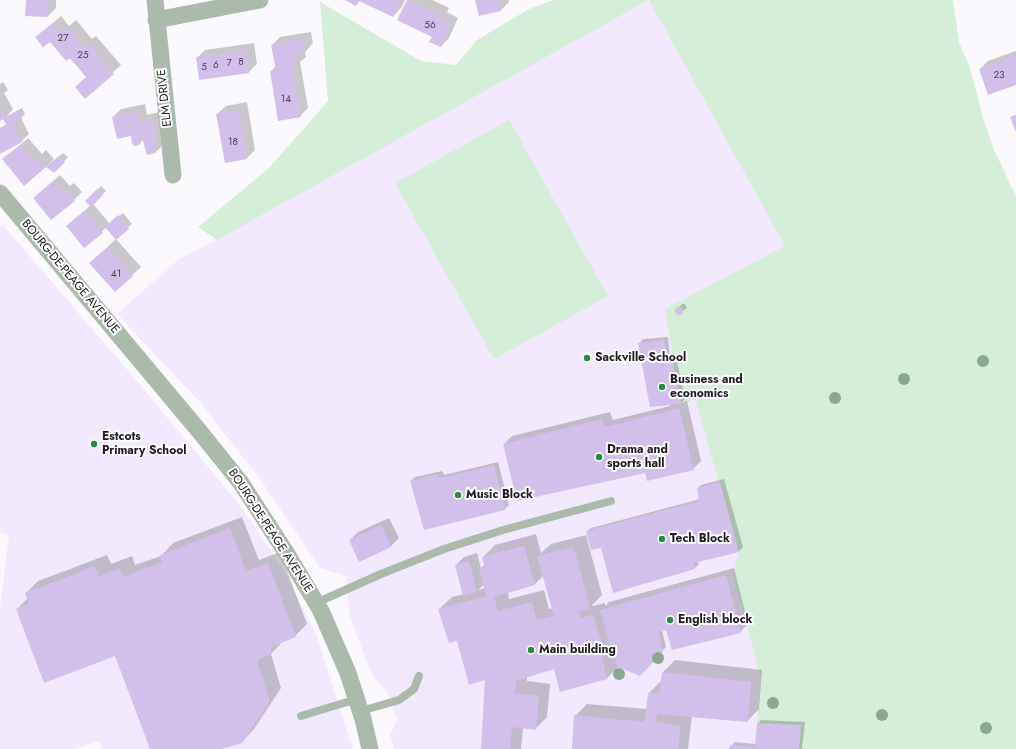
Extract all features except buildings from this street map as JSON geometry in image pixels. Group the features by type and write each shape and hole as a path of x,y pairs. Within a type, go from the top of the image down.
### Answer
{"street":[{"name":"ELM DRIVE","path":"155,0 172,175"},
{"path":"156,20 260,0"},
{"name":"BOURG-DE-PEAGE AVENUE","path":"0,193 241,483 287,554 316,604 348,673 359,705 370,749"}],"lane":[{"path":"316,604 381,574 444,549 504,530 611,500"},
{"path":"301,716 359,705 398,700 414,689 419,676"}],"shaded area":[{"name":"Sackville School","path":"649,0 928,0 1016,749 394,749 390,735 397,720 387,691 373,677 350,618 346,576 320,568 260,479 200,402 117,314 179,259 217,240"},
{"name":"Estcots Primary School","path":"3,225 136,380 242,508 282,567 316,634 353,749 102,749 99,741 75,749 0,749 0,608 9,535 0,532 0,227"}],"green space":[{"path":"554,0 649,0 217,240 198,227 269,168 328,101 320,2 421,61 456,65 477,40 529,9"},
{"path":"649,0 953,0 959,42 970,68 983,118 994,150 1016,196 1016,749 799,749 801,726 757,723 761,679 733,573 739,552 695,399 681,404 665,309 785,246"},
{"path":"509,120 608,296 494,359 395,183"}],"place":[{"name":"Sackville School","path":"587,358"},
{"name":"Business and economics","path":"662,387"},
{"name":"Estcots Primary School","path":"94,444"},
{"name":"Drama and sports hall","path":"599,457"},
{"name":"Music Block","path":"458,495"},
{"name":"Tech Block","path":"662,539"},
{"name":"English block","path":"670,620"},
{"name":"Main building","path":"531,650"}]}
